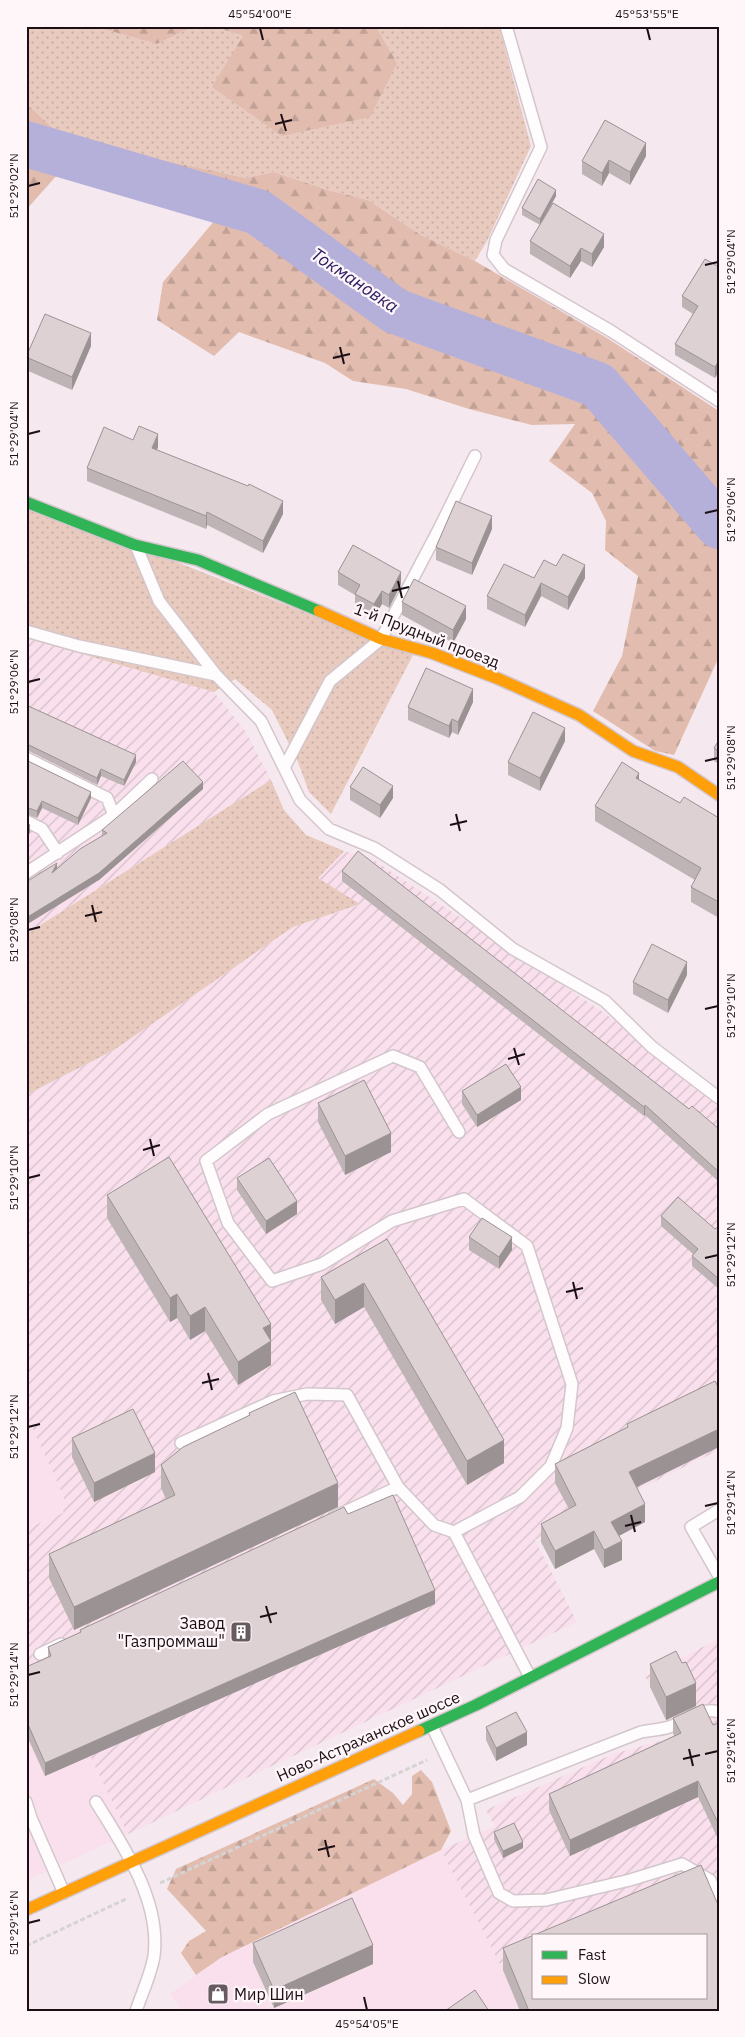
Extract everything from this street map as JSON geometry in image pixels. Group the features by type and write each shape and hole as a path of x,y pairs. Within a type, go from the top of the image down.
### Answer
{"main road":[{"name":"1-й Прудный проезд","path":"26,502 135,545 198,560 330,615 382,639 432,653 498,679 580,715 633,751 678,767 719,795"},
{"name":"Ново-Астраханское шоссе","path":"26,1910 432,1726 719,1582"}],"lane":[{"path":"506,26 541,147 496,240 493,255 504,269 611,331 719,401"},
{"path":"284,768 330,680 382,639 439,529 474,456"},
{"path":"135,545 159,601 216,675 261,722 300,800 329,830 374,848 440,890 513,949 605,1001 652,1047 719,1098"},
{"path":"26,631 78,646 216,675"},
{"path":"26,758 107,798 114,815"},
{"path":"26,874 114,815 152,779"},
{"path":"26,821 42,829 58,853"},
{"path":"454,1532 520,1497 551,1466 567,1428 572,1384 527,1246 464,1199 392,1221 322,1264 272,1281 228,1223 206,1161 268,1114 393,1056 420,1067 459,1132"},
{"path":"181,1443 273,1401 306,1394 347,1395 398,1487 434,1525 454,1532 530,1677"},
{"path":"326,1520 398,1487"},
{"path":"719,1510 691,1526 719,1576"},
{"path":"40,1654 75,1638"},
{"path":"467,1800 641,1732 670,1727 692,1716 715,1711 719,1712"},
{"path":"432,1726 467,1800 474,1835 499,1892 513,1901 546,1900 630,1880 682,1864 710,1880 719,1900"},
{"path":"26,1802 31,1818 64,1893"},
{"path":"96,1802 132,1861 154,1919 154,1957 136,2011"}],"path":[{"path":"26,1946 445,1752"}],"shaded area":[{"path":"26,26 92,26 157,44 195,26 213,26 243,36 397,63 376,26 499,26 531,146 487,241 475,261 421,235 368,200 328,190 274,172 246,178 163,160 55,130 26,103"},
{"path":"26,509 174,561 413,655 331,814 309,792 298,762 272,710 235,679 214,692 26,638"},
{"path":"26,638 214,692 246,732 271,780 26,934"},
{"path":"271,780 284,810 306,835 344,851 318,878 360,904 293,927 114,1050 26,1095 26,934"},
{"path":"344,851 372,859 606,1014 719,1107 719,1450 535,1540 577,1622 128,1834 90,1756 26,1681 26,1529 63,1513 64,1497 26,1414 26,1095 114,1050 293,927 359,905 317,877"},
{"path":"26,1414 64,1497 63,1513 26,1529"},
{"path":"719,1639 719,2011 520,2011 503,1970 441,1850 495,1826 486,1810 613,1754 675,1737 645,1676"},
{"path":"26,1681 90,1756 128,1834 26,1881"},
{"path":"441,1850 503,1970 520,2011 182,2011 170,1994 222,1957"}],"green space":[{"path":"92,26 195,26 157,44"},
{"path":"213,26 376,26 397,63 370,117 282,136 212,87 243,36"},
{"path":"26,103 55,130 163,160 246,178 274,172 328,190 368,200 421,235 475,261 607,338 719,411 719,657 674,755 655,751 593,711 622,656 638,576 605,550 606,521 592,493 549,461 575,424 532,425 469,409 406,389 353,381 325,363 239,332 214,356 157,320 163,282 220,214 66,165 26,210"},
{"path":"421,1770 432,1782 451,1831 441,1850 222,1957 196,1975 181,1953 189,1941 206,1931 167,1889 176,1869 374,1779 393,1793 403,1805 412,1794 412,1776"}],"building":[{"path":"605,120 646,143 630,172 609,160 602,173 582,161"},
{"path":"538,179 556,190 540,219 522,208"},
{"path":"553,203 604,234 592,254 581,248 570,266 530,241"},
{"path":"705,259 719,267 719,360 715,367 675,344 698,306 682,296"},
{"path":"45,314 91,333 72,377 26,357"},
{"path":"139,426 158,434 152,448 248,486 249,484 283,501 263,541 207,512 206,516 87,468 104,427 133,440"},
{"path":"456,501 492,516 472,563 436,547"},
{"path":"353,545 401,572 389,595 382,591 374,604 355,594 360,585 338,572"},
{"path":"563,554 585,565 568,597 541,583 525,615 487,596 504,564 534,578 544,560 556,566"},
{"path":"414,579 466,606 453,630 402,602"},
{"path":"426,668 473,689 458,722 452,719 449,726 408,707"},
{"path":"26,705 136,755 124,780 101,769 97,778 26,745"},
{"path":"533,712 565,728 540,778 508,762"},
{"path":"719,740 719,751 714,748"},
{"path":"26,760 91,792 78,818 42,801 37,811 26,807"},
{"path":"183,761 203,782 99,873 26,918 26,882 57,863 52,873 80,849 107,833 102,830"},
{"path":"622,762 639,773 636,778 680,803 684,797 719,818 719,902 691,887 701,868 595,806"},
{"path":"363,767 393,786 380,805 350,787"},
{"path":"26,822 30,825 26,833"},
{"path":"358,851 689,1109 692,1106 719,1129 719,1172 645,1105 644,1107 342,871"},
{"path":"652,944 687,962 668,1000 633,982"},
{"path":"506,1064 521,1087 477,1115 462,1091"},
{"path":"364,1080 391,1133 345,1156 318,1103"},
{"path":"169,1157 271,1324 263,1328 271,1341 238,1362 205,1307 190,1316 177,1294 170,1298 107,1195"},
{"path":"269,1158 297,1201 266,1221 237,1178"},
{"path":"678,1197 715,1229 719,1226 719,1279 692,1256 698,1249 661,1216"},
{"path":"482,1218 512,1237 499,1257 469,1237"},
{"path":"387,1239 504,1440 467,1461 364,1283 335,1300 321,1277"},
{"path":"715,1381 719,1389 719,1429 629,1472 645,1504 611,1522 622,1541 604,1550 594,1531 555,1551 541,1524 576,1505 555,1464 628,1427 627,1424"},
{"path":"295,1392 338,1483 74,1607 49,1554 175,1495 161,1465 183,1447"},
{"path":"133,1409 155,1453 94,1483 72,1438"},
{"name":"Завод \"Газпроммаш\"","path":"393,1495 435,1590 45,1763 26,1720 26,1667 51,1656 48,1647 81,1632 80,1630 344,1507 348,1514"},
{"path":"676,1651 682,1663 686,1662 696,1683 666,1697 650,1664"},
{"path":"703,1704 713,1725 718,1723 719,1725 719,1825 698,1781 570,1840 549,1794 681,1733 673,1718"},
{"path":"516,1712 527,1732 496,1748 486,1727"},
{"path":"514,1823 523,1842 503,1851 494,1832"},
{"path":"701,1865 719,1907 719,1990 717,1990 719,1994 719,2011 529,2011 503,1948 532,1936 532,2000 708,2000 708,1934 536,1934"},
{"path":"352,1898 373,1945 274,1990 253,1943"},
{"path":"475,1990 489,2011 445,2011"}],"waterway":[{"name":"Токмановка","path":"26,144 258,212 395,311 598,385 719,526"}],"traffic: fast":[{"path":"26,502 135,545 198,560 319,611"},
{"path":"419,1731 476,1705 719,1582"}],"traffic: slow":[{"path":"319,611 381,639 432,653 499,679 579,715 633,751 678,767 719,795"},
{"path":"26,1910 419,1731"}],"place":[{"name":"Завод \"Газпроммаш\"","path":"241,1632"},
{"name":"Мир Шин","path":"218,1994"}]}
